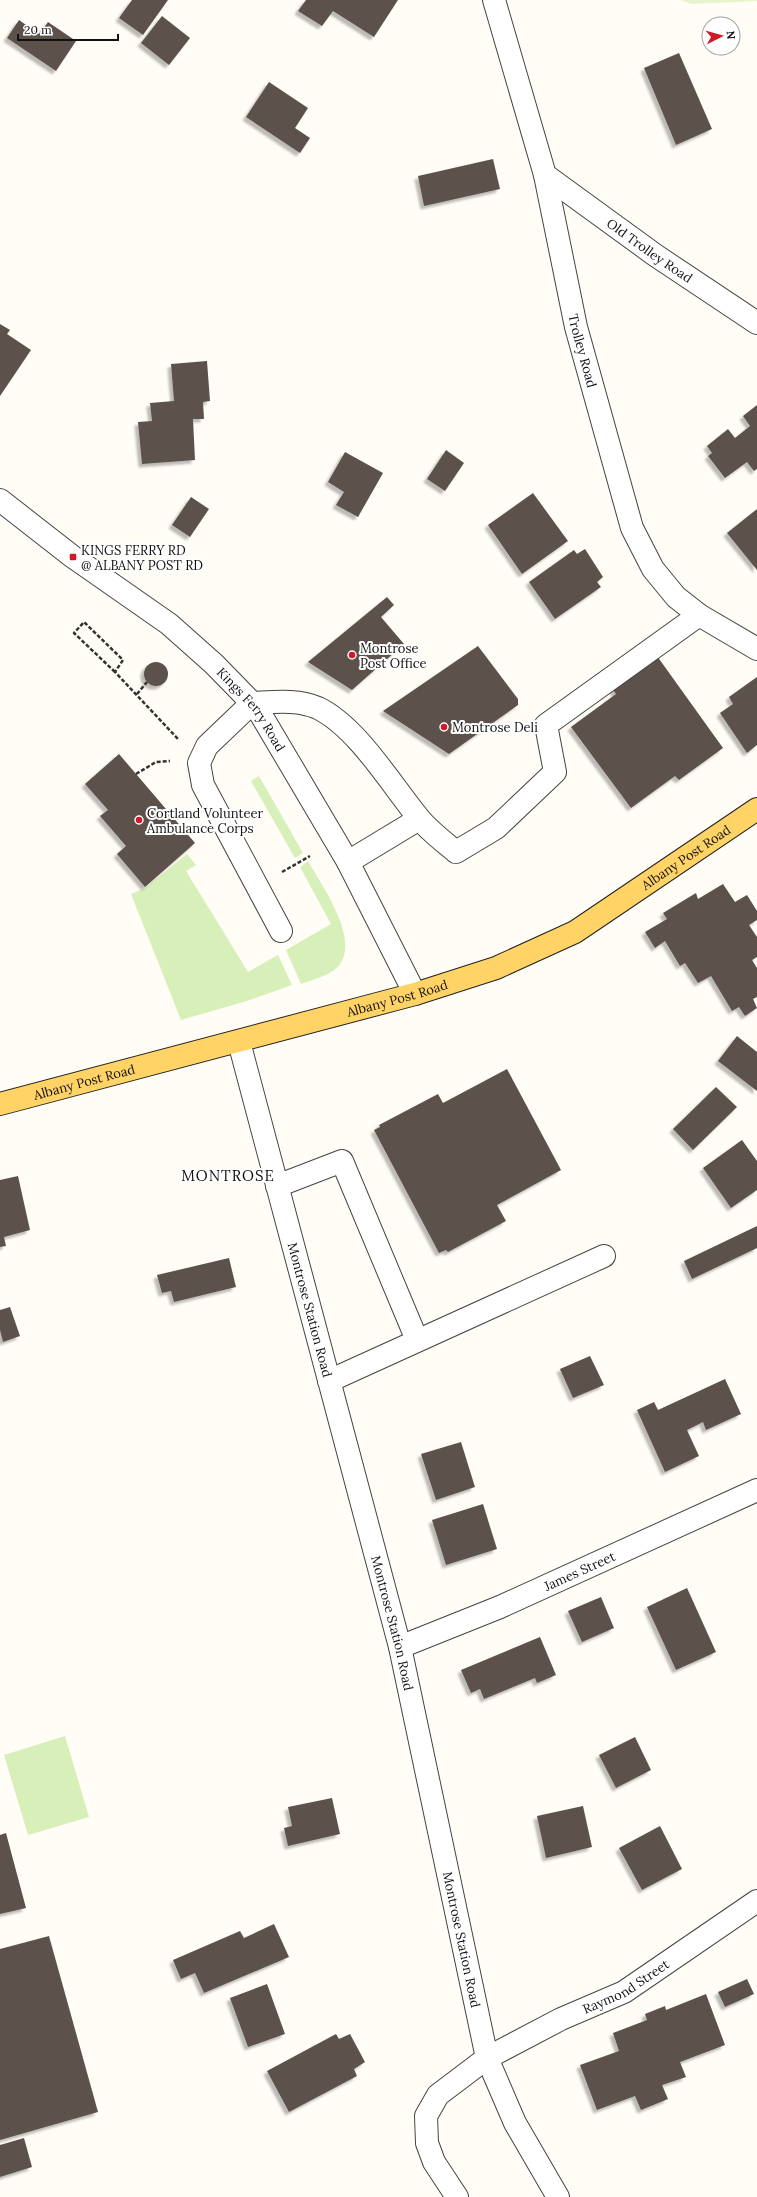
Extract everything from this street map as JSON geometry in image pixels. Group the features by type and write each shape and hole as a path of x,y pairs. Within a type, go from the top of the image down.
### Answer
{"main road":[{"name":"Albany Post Road","path":"0,1104 239,1042 415,994 496,968 575,932 755,814"}],"street":[{"name":"Trolley Road","path":"494,0 545,175 576,327 632,528 653,569 676,597 699,615 757,649"},
{"name":"Old Trolley Road","path":"545,175 655,255 757,323"},
{"name":"Kings Ferry Road","path":"0,500 73,557 169,624 214,664 257,708 348,862 415,994"},
{"path":"281,931 203,785 199,763 207,746 252,703 294,702 307,704 318,708 336,720 355,737 419,819 456,852 496,828 555,772 546,726 699,615"},
{"path":"348,862 419,819"},
{"name":"Montrose Station Road","path":"239,1042 400,1647 487,2058 515,2123 558,2197"},
{"path":"277,1186 342,1161 417,1340"},
{"path":"329,1380 604,1256"},
{"name":"James Street","path":"400,1647 500,1607 757,1490"},
{"name":"Raymond Street","path":"457,2197 434,2162 427,2143 426,2116 438,2095 487,2058 561,2019 624,1992 757,1901"}],"path":[{"path":"115,672 122,660 84,622 74,633 137,694 199,763"},
{"path":"137,694 147,682"},
{"path":"136,774 156,762 199,763"}],"green space":[{"path":"680,0 757,0 757,1 692,4"},
{"path":"259,776 303,853 295,858 251,781"},
{"path":"187,854 196,865 186,871 248,972 278,955 292,985 247,1001 181,1020 131,894 145,888"},
{"path":"308,861 323,886 338,917 344,933 345,948 342,961 333,971 322,977 301,984 286,950 331,924 300,867"},
{"path":"65,1736 89,1817 28,1835 4,1755"}],"building":[{"path":"132,0 168,0 143,35 119,18"},
{"path":"306,0 398,0 374,37 333,11 322,26 298,11"},
{"path":"162,16 190,38 169,65 141,43"},
{"path":"19,20 39,34 48,22 76,41 56,71 7,38"},
{"path":"679,53 712,129 676,145 644,68"},
{"path":"269,82 308,108 295,128 310,138 300,153 246,117"},
{"path":"493,159 500,189 424,206 418,176"},
{"path":"0,324 10,330 7,334 31,350 0,396"},
{"path":"207,361 210,401 203,402 204,419 193,419 195,460 142,464 138,422 152,421 150,403 174,401 171,364"},
{"path":"757,405 757,469 754,471 747,462 725,478 708,456 712,453 707,446 728,429 735,438 750,426 743,416"},
{"path":"446,450 464,463 445,491 427,479"},
{"path":"345,452 383,473 358,517 336,505 344,492 328,482"},
{"path":"533,493 568,541 522,574 488,525"},
{"path":"191,497 209,509 190,537 172,525"},
{"path":"757,509 757,570 727,533"},
{"path":"585,549 603,577 597,582 601,587 555,619 529,582 574,550 577,554"},
{"path":"387,597 394,605 381,617 404,644 352,690 308,662"},
{"path":"478,646 518,699 518,705 449,754 383,711"},
{"path":"652,649 723,748 679,780 675,776 631,808 571,727 616,694 607,682"},
{"path":"156,662 164,666 168,674 164,682 156,686 148,682 144,674 148,666"},
{"path":"757,677 757,745 747,753 720,713 733,704 729,697"},
{"name":"Cortland Volunteer Ambulance Corps","path":"119,754 195,843 145,887 117,854 126,846 100,816 108,810 85,784"},
{"path":"723,884 735,902 747,895 757,911 757,920 749,925 757,937 757,957 752,960 757,968 757,997 753,999 757,1008 745,1016 739,1007 732,1011 711,976 698,983 685,963 680,966 665,941 655,948 645,932 667,919 663,913 696,893 698,899"},
{"path":"737,1036 757,1052 757,1091 718,1061"},
{"path":"507,1069 561,1170 497,1205 506,1221 448,1252 446,1250 439,1253 374,1130 380,1127 379,1125 438,1094 443,1103"},
{"path":"716,1087 737,1107 693,1150 673,1129"},
{"path":"742,1140 757,1161 757,1190 731,1208 703,1168"},
{"path":"18,1176 30,1230 4,1237 6,1246 0,1247 0,1180"},
{"path":"757,1226 757,1248 692,1279 684,1261"},
{"path":"229,1258 236,1287 174,1302 171,1291 162,1293 157,1275"},
{"path":"10,1307 20,1336 3,1342 0,1330 0,1310"},
{"path":"590,1356 604,1385 573,1398 560,1369"},
{"path":"725,1379 741,1414 706,1430 703,1422 687,1430 699,1456 665,1472 637,1410 654,1402 658,1410"},
{"path":"461,1442 475,1487 436,1500 421,1454"},
{"path":"483,1504 497,1549 446,1565 432,1520"},
{"path":"687,1588 716,1652 676,1670 647,1607"},
{"path":"601,1597 614,1628 582,1642 568,1611"},
{"path":"540,1637 556,1675 537,1683 535,1678 484,1699 480,1689 471,1693 461,1670"},
{"path":"635,1737 651,1770 616,1788 599,1755"},
{"path":"332,1798 340,1834 288,1846 284,1828 292,1826 288,1807"},
{"path":"583,1806 592,1847 546,1858 537,1816"},
{"path":"660,1826 682,1869 642,1890 619,1848"},
{"path":"6,1833 26,1908 0,1914 0,1835"},
{"path":"274,1924 289,1957 204,1993 195,1973 181,1979 173,1960 240,1931 244,1938"},
{"path":"49,1936 98,2112 0,2140 0,1949"},
{"path":"747,1979 754,1994 725,2007 718,1992"},
{"path":"267,1984 285,2034 248,2047 230,1998"},
{"path":"706,1994 725,2045 680,2062 686,2077 662,2085 668,2099 641,2110 635,2096 597,2110 580,2065 619,2051 613,2033 647,2020 645,2014 665,2006 666,2010"},
{"path":"336,2034 339,2039 350,2034 365,2062 354,2069 357,2076 289,2112 267,2071"},
{"path":"24,2138 32,2167 0,2177 0,2145"}],"place":[{"name":"KINGS FERRY RD @ ALBANY POST RD","path":"73,557"},
{"name":"Montrose Post Office","path":"352,655"},
{"name":"Montrose Deli","path":"444,727"},
{"name":"Cortland Volunteer Ambulance Corps","path":"139,820"}],"district":[{"name":"MONTROSE","path":"228,1176"}]}
